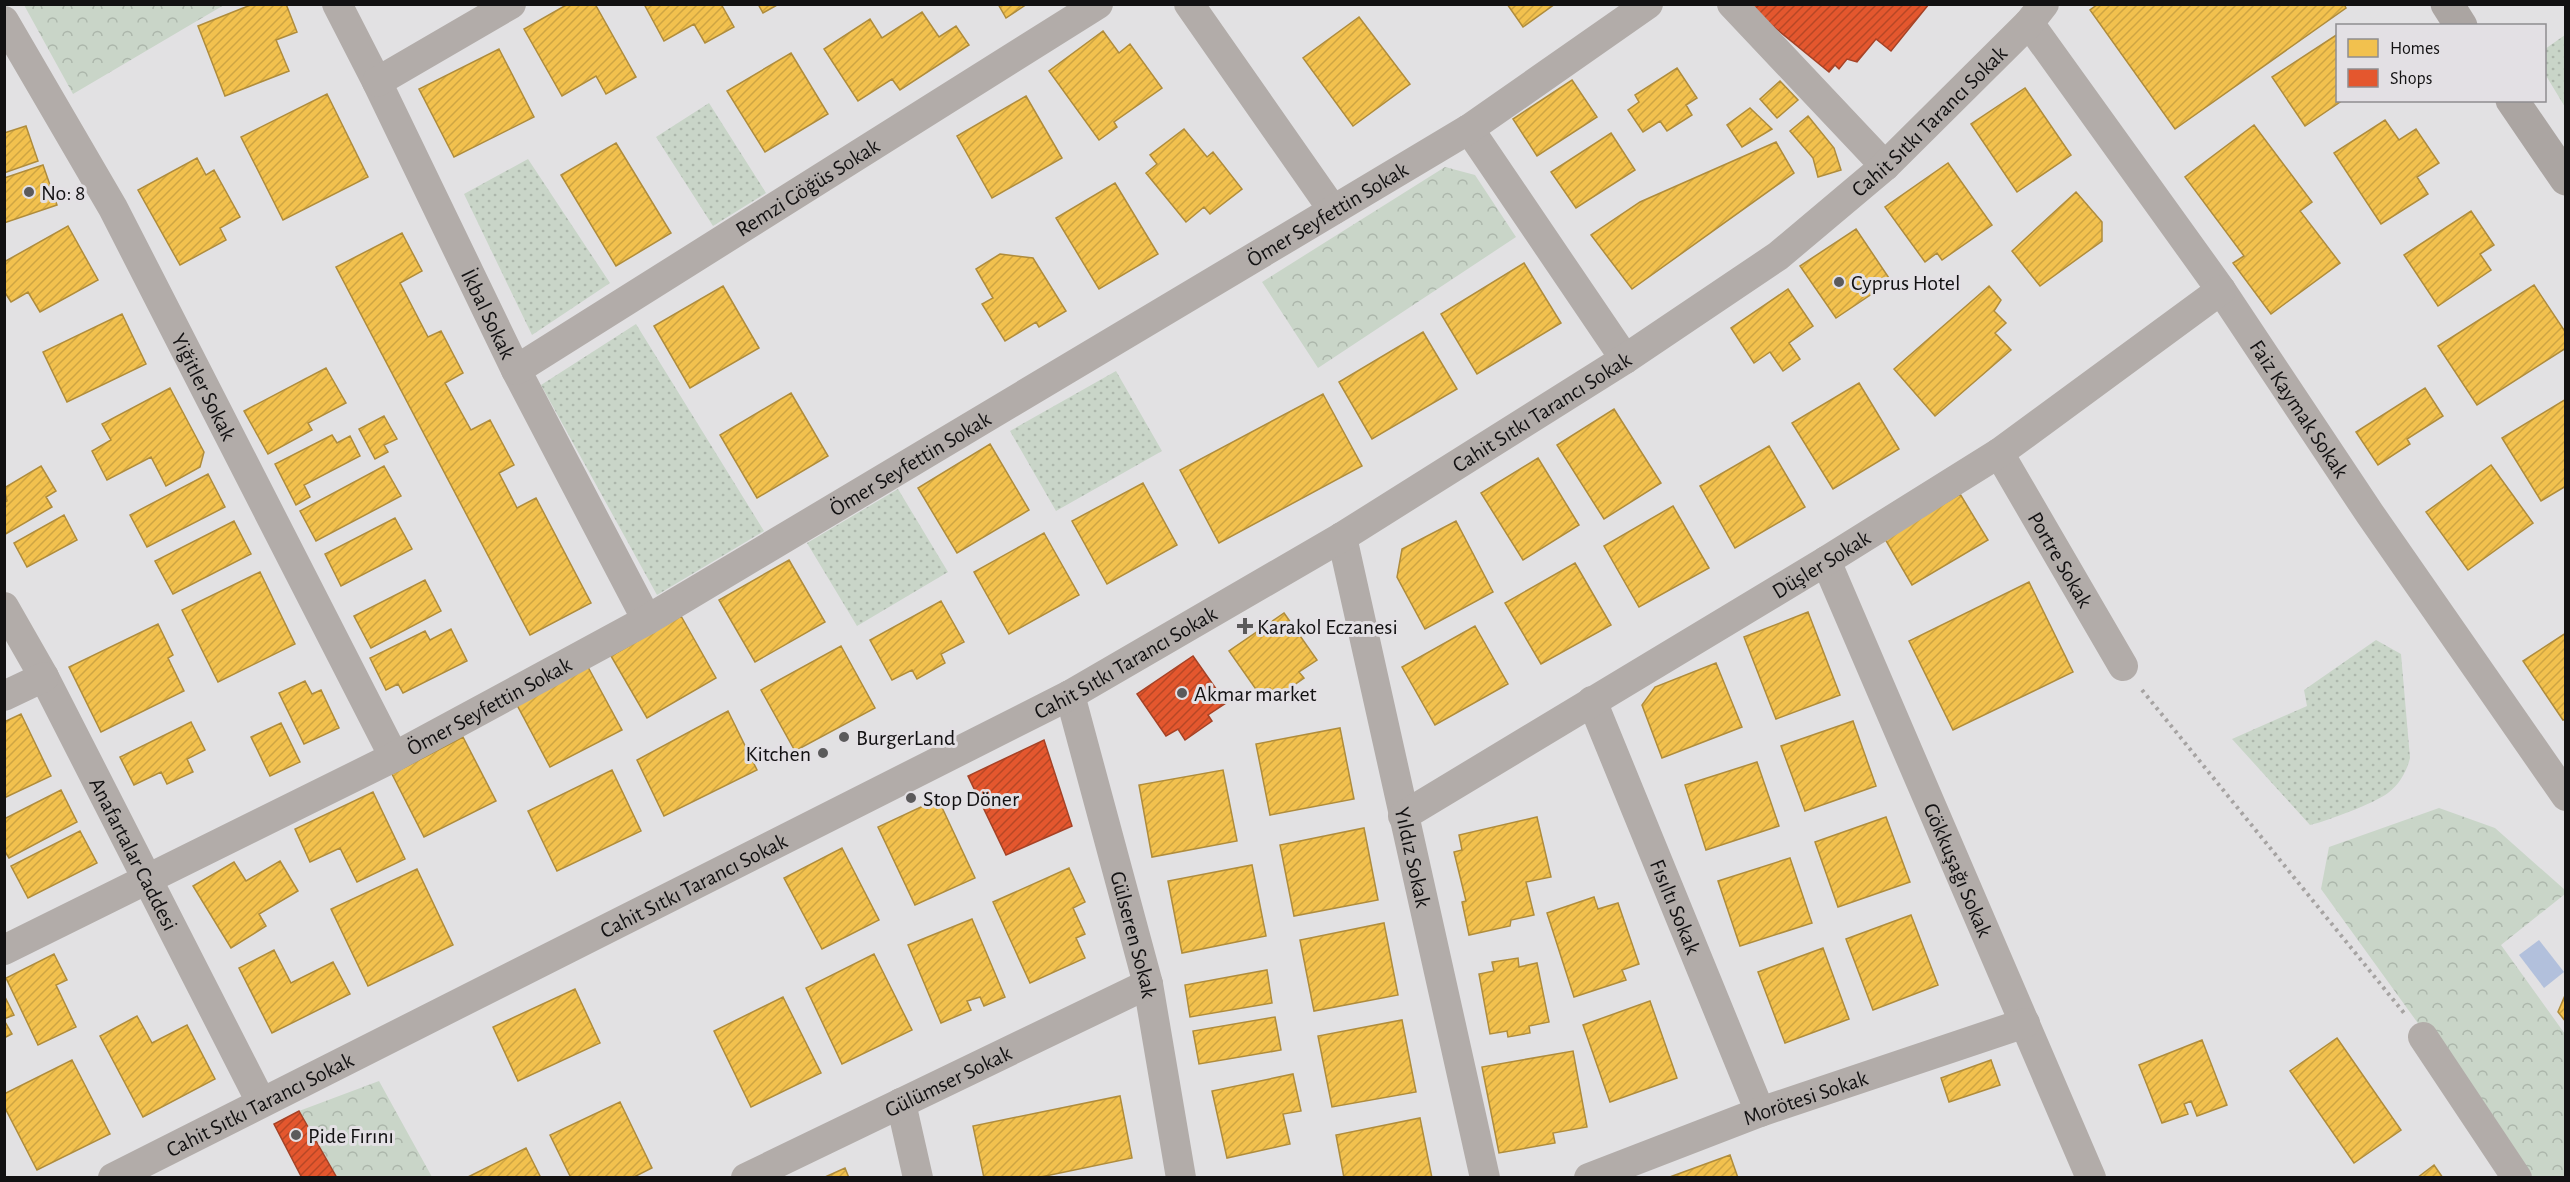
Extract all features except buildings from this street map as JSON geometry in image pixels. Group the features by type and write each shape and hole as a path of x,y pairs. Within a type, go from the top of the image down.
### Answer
{"main road":[{"path":"2447,4 2461,24"},
{"path":"2513,102 2565,179"}],"street":[{"name":"İkbal Sokak","path":"337,4 516,370 647,620"},
{"path":"377,82 512,4"},
{"name":"Remzi Göğüs Sokak","path":"516,370 1098,4"},
{"path":"1189,4 1332,210"},
{"name":"Ömer Seyfettin Sokak","path":"4,950 394,757 647,620 1469,129 1648,4"},
{"path":"1732,4 1885,166"},
{"name":"Cahit Sıtkı Tarancı Sokak","path":"113,1178 1070,695 1342,537 1624,359 1778,256 1885,166 2036,14"},
{"name":"Faiz Kaymak Sokak","path":"2036,14 2370,514 2565,796"},
{"name":"Yiğitler Sokak","path":"4,21 113,208 394,757"},
{"path":"1469,129 1624,359"},
{"name":"Düşler Sokak","path":"1403,816 1826,561 1999,453 2221,290"},
{"name":"Portre Sokak","path":"1999,453 2123,666"},
{"name":"Yıldız Sokak","path":"1342,537 1485,1178"},
{"name":"Gökkuşağı Sokak","path":"1826,561 2091,1178"},
{"name":"Anafartalar Caddesi","path":"4,607 44,677 261,1102"},
{"path":"4,696 44,677"},
{"name":"Gülseren Sokak","path":"1070,695 1148,984 1180,1178"},
{"name":"Fısıltı Sokak","path":"1592,701 1760,1112"},
{"name":"Gülümser Sokak","path":"746,1178 1148,984"},
{"name":"Morötesi Sokak","path":"1589,1178 1760,1112 2025,1023"},
{"path":"2423,1037 2517,1178"},
{"path":"901,1103 918,1178"}],"path":[{"path":"2123,666 2423,1037"}],"green space":[{"path":"24,5 224,5 73,94"},
{"path":"2565,35 2565,107 2546,76 2546,48"},
{"path":"709,103 766,193 713,226 656,137"},
{"path":"528,159 610,283 532,335 464,194"},
{"path":"1445,167 1475,175 1516,237 1318,368 1262,282"},
{"path":"636,324 764,531 657,595 541,385"},
{"path":"1116,371 1162,451 1056,511 1010,431"},
{"path":"898,489 948,572 857,626 807,543"},
{"path":"2376,640 2401,654 2409,763 2399,782 2382,797 2328,820 2310,825 2232,739 2307,706 2304,690"},
{"path":"2439,808 2495,828 2565,890 2565,894 2501,945 2565,1034 2565,1177 2529,1177 2321,889 2329,847"},
{"path":"379,1081 432,1177 337,1177 299,1111"}],"water":[{"path":"2539,940 2564,972 2544,988 2519,955"}],"place":[{"name":"No: 8","path":"29,192"},
{"name":"Cyprus Hotel","path":"1839,282"},
{"name":"Karakol Eczanesi","path":"1245,626"},
{"name":"Akmar market","path":"1182,693"},
{"name":"BurgerLand","path":"844,737"},
{"name":"Kitchen","path":"823,753"},
{"name":"Stop Döner","path":"911,798"},
{"name":"Pide Fırını","path":"296,1135"}]}
